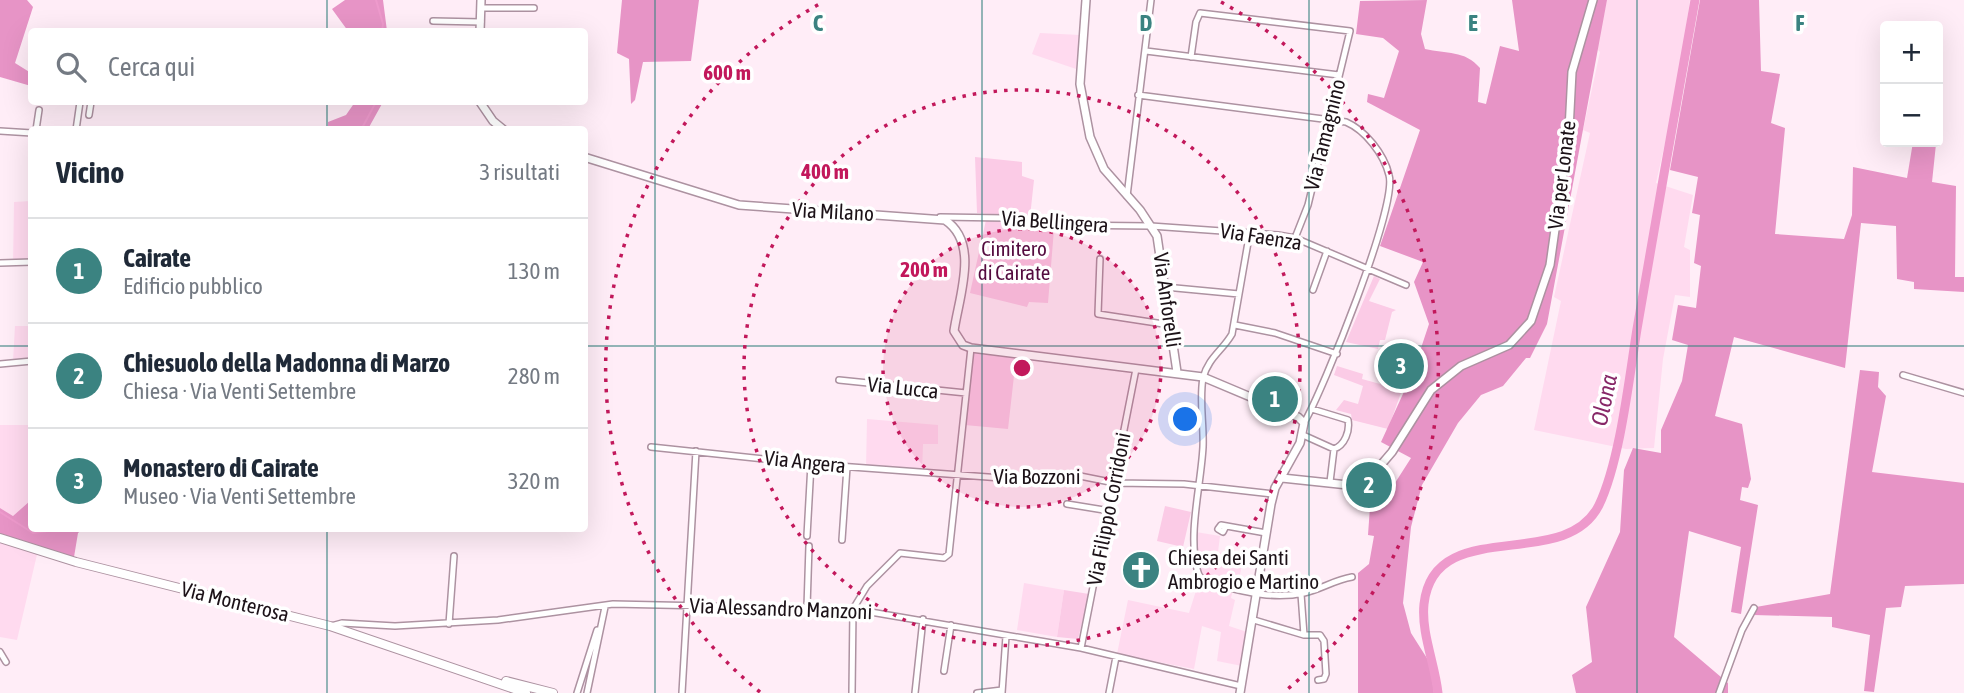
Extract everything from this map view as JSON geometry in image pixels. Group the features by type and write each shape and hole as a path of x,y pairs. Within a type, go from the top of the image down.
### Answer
{"main road":[{"name":"Via Monterosa","path":"0,538 76,562 330,626 526,693"},
{"name":"Via Monterosa","path":"469,672 552,693"}],"street":[{"name":"Via Anforelli","path":"1086,0 1080,84 1083,109 1100,163 1151,226 1159,245 1177,372"},
{"path":"1126,195 1151,0"},
{"name":"Via per Lonate","path":"1330,482 1348,485 1368,480 1392,452 1431,390 1461,366 1513,342 1531,321 1547,278 1569,130 1572,72 1593,0"},
{"path":"480,28 481,4 534,8"},
{"name":"Via Tamagnino","path":"1191,57 1196,22 1200,13 1350,31 1308,205 1295,238"},
{"path":"433,21 481,22"},
{"path":"1146,51 1339,75"},
{"path":"1138,95 1328,119 1358,128 1377,149 1390,175 1390,197 1337,354 1324,376 1321,393 1304,423 1303,435 1273,494 1254,620 1240,690"},
{"path":"77,126 80,105"},
{"path":"89,115 91,105"},
{"path":"482,105 499,126"},
{"path":"37,126 39,110"},
{"path":"0,131 28,133"},
{"name":"Via Milano","path":"588,157 739,205 937,218 952,224"},
{"name":"Via Bellingera","path":"937,218 1004,218 1055,225 1151,226"},
{"path":"958,218 952,224 960,233 965,251 954,331 963,345 1203,377 1236,393 1276,406 1304,423"},
{"name":"Via Faenza","path":"1151,226 1250,232 1295,238 1406,285"},
{"path":"1250,232 1235,325 1227,344 1213,355 1203,377 1203,450 1198,485 1199,500 1193,528 1198,574 1202,581 1257,595 1301,594 1333,580 1352,578"},
{"path":"1313,290 1327,251"},
{"path":"1100,259 1098,314 1170,325"},
{"path":"0,263 28,262"},
{"path":"1165,287 1239,294"},
{"path":"1235,325 1275,333 1337,354"},
{"path":"852,693 853,608 867,586 895,556 947,556 971,348"},
{"path":"0,364 28,361"},
{"name":"Via Filippo Corridoni","path":"1081,648 1136,369"},
{"path":"1903,375 1964,393"},
{"name":"Via Lucca","path":"839,380 966,393"},
{"path":"1282,478 1330,482 1334,449 1343,443 1348,421 1312,409"},
{"path":"1303,435 1334,449"},
{"name":"Via Angera","path":"651,447 811,464 958,474"},
{"path":"682,693 696,451"},
{"path":"807,536 811,464"},
{"path":"1288,466 1295,477"},
{"path":"842,540 847,467"},
{"name":"Via Bozzoni","path":"958,474 1015,479 1080,476 1115,483 1198,485 1273,494"},
{"path":"1067,503 1110,511"},
{"path":"1226,526 1266,533"},
{"path":"807,607 809,546"},
{"path":"449,624 454,556"},
{"path":"1301,594 1304,635"},
{"name":"Via Alessandro Manzoni","path":"330,626 342,623 395,626 449,624 613,604 853,608 1081,648 1240,690"},
{"path":"577,693 605,607"},
{"path":"1719,693 1742,631 1754,608"},
{"path":"915,693 923,619"},
{"path":"1254,620 1304,635 1320,635 1324,641 1326,674 1324,679 1318,680"},
{"path":"944,671 951,625"},
{"path":"587,693 599,627"},
{"path":"977,693 1002,691 1006,636"},
{"path":"0,652 6,662"},
{"path":"1109,693 1116,657"}],"shaded area":[{"path":"0,0 27,0 33,7 15,63 28,71 28,85 0,77"},
{"path":"345,0 383,0 387,28 346,28 332,9"},
{"path":"622,0 699,0 691,61 643,62 635,100 631,104 629,59 617,53"},
{"path":"1427,0 1421,34 1425,49 1462,55 1474,62 1480,68 1478,102 1486,104 1500,46 1519,51 1512,0 1607,0 1547,324 1530,358 1526,358 1503,386 1481,395 1458,423 1422,485 1411,527 1403,603 1411,633 1430,663 1434,693 1358,693 1358,573 1369,564 1374,536 1368,535 1372,479 1378,474 1395,483 1411,458 1381,442 1413,372 1429,324 1414,282 1423,262 1380,246 1420,130 1367,102 1368,94 1384,98 1399,51 1383,38 1356,34 1360,1"},
{"path":"1607,0 1690,0 1677,90 1656,183 1693,195 1684,247 1690,250 1690,297 1675,295 1663,359 1654,448 1626,449 1534,430 1561,301 1554,297 1590,133 1583,130 1600,52 1597,49"},
{"path":"1700,0 1759,0 1761,71 1780,74 1771,123 1785,128 1775,234 1844,239 1852,215 1853,167 1907,178 1912,147 1936,147 1932,182 1956,186 1955,277 1964,277 1964,292 1914,289 1914,282 1897,279 1896,226 1861,223 1845,368 1734,337 1715,416 1742,424 1751,479 1748,488 1742,487 1740,500 1758,505 1741,614 1731,612 1741,547 1689,531 1674,637 1728,683 1728,693 1576,693 1572,675 1592,662 1586,607 1620,532 1624,470 1633,448 1661,453 1661,430 1682,381 1688,345 1672,340 1678,305 1696,308 1701,266 1694,263 1700,215 1692,213 1698,177 1670,170"},
{"path":"1040,33 1080,35 1076,69 1032,54"},
{"path":"353,105 381,105 370,126 328,126 328,122 346,115"},
{"path":"28,201 28,262 13,264 14,202"},
{"path":"15,326 28,326 28,359 13,361"},
{"path":"1860,370 1879,372 1878,387 1886,396 1872,472 1964,483 1964,584 1905,586 1901,607 1886,608 1874,692 1864,691 1870,635 1832,627 1832,617 1754,615 1756,607 1830,594"},
{"path":"867,419 938,425 938,444 923,444 922,472 866,468"},
{"path":"0,425 28,425 28,503 13,516 0,508"},
{"path":"28,503 28,532 79,532 74,557 0,535 0,508 13,516"},
{"path":"1196,532 1220,536 1218,552 1243,559 1237,590 1233,589 1231,598 1235,600 1229,626 1247,632 1242,666 1217,661 1221,632 1202,626 1194,669 1117,654 1128,600 1189,613 1201,575"},
{"path":"0,535 39,546 17,640 0,637"},
{"path":"1024,583 1064,590 1057,637 1017,630"}],"green space":[{"path":"975,157 1022,162 1022,176 1034,180 1030,217 977,213"},
{"name":"Cimitero di Cairate","path":"986,220 1054,229 1048,303 1029,302 1027,307 970,293"},
{"path":"1374,276 1380,279 1369,301 1396,310 1392,312 1385,340 1380,340 1378,349 1346,342"},
{"path":"973,353 1016,358 1008,429 965,425"},
{"path":"1337,366 1363,374 1362,379 1402,390 1388,429 1352,420 1351,414 1336,410 1344,400 1358,404 1363,386 1334,375"},
{"path":"1165,506 1191,512 1183,547 1157,541"},
{"path":"1064,590 1089,594 1078,639 1057,637"}],"waterway":[{"path":"376,0 382,28"},
{"name":"Olona","path":"1438,693 1424,615 1424,604 1433,576 1451,560 1475,551 1559,537 1582,525 1599,505 1606,487 1623,419 1695,0"},
{"path":"363,126 374,105"},
{"path":"0,512 28,530"},
{"path":"31,532 41,532"}],"place":[{"name":"Monastero di Cairate","path":"1401,366"},
{"name":"Cairate","path":"1275,399"},
{"name":"Chiesuolo della Madonna di Marzo","path":"1369,485"},
{"name":"Chiesa dei Santi Ambrogio e Martino","path":"1141,570"}]}
